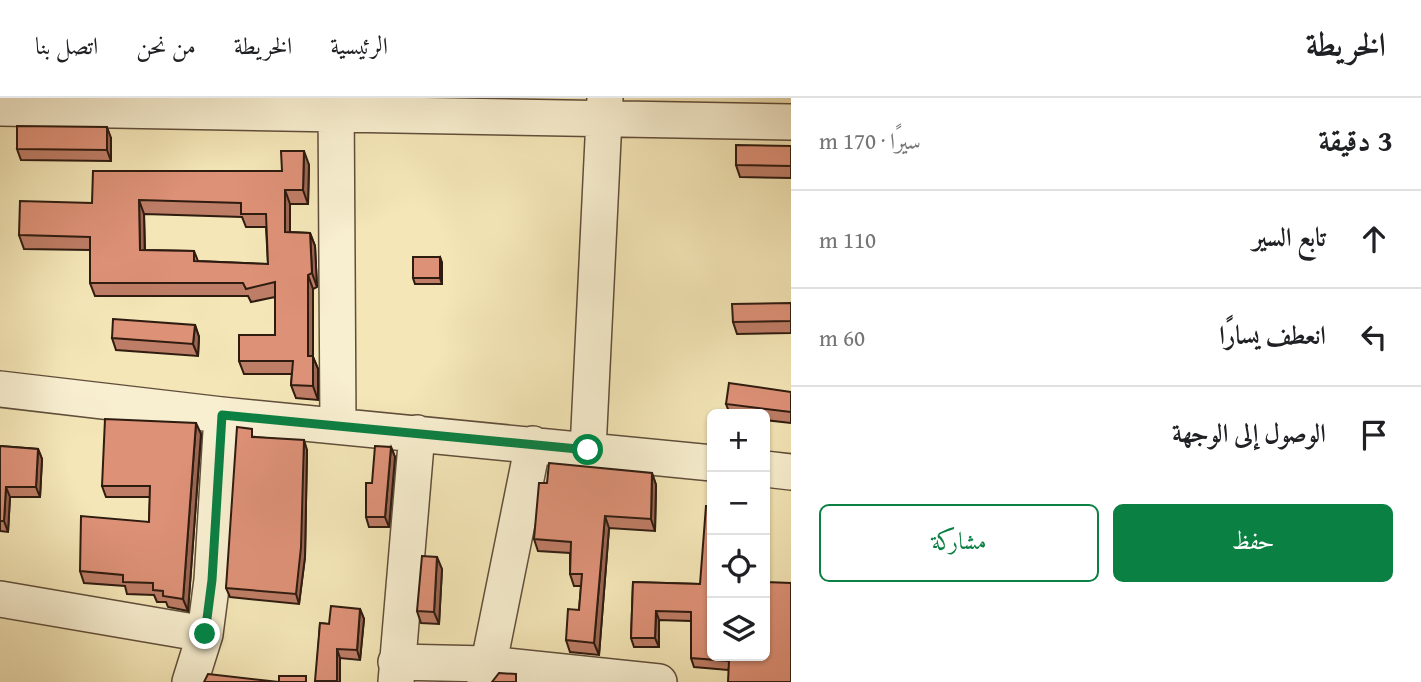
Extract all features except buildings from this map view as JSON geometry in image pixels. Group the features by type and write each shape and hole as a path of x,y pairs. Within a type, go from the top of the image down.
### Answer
{"street":[{"path":"336,106 338,426"},
{"path":"0,108 605,108 791,122"},
{"path":"588,450 605,108"},
{"path":"0,389 222,415 707,462"},
{"path":"190,682 205,634 212,580 222,415"},
{"path":"417,433 396,672 486,673 659,682"},
{"path":"486,673 533,444"},
{"path":"770,470 791,472"},
{"path":"0,599 205,634"}],"route":[{"path":"205,634 212,580 222,415 588,450"}]}
